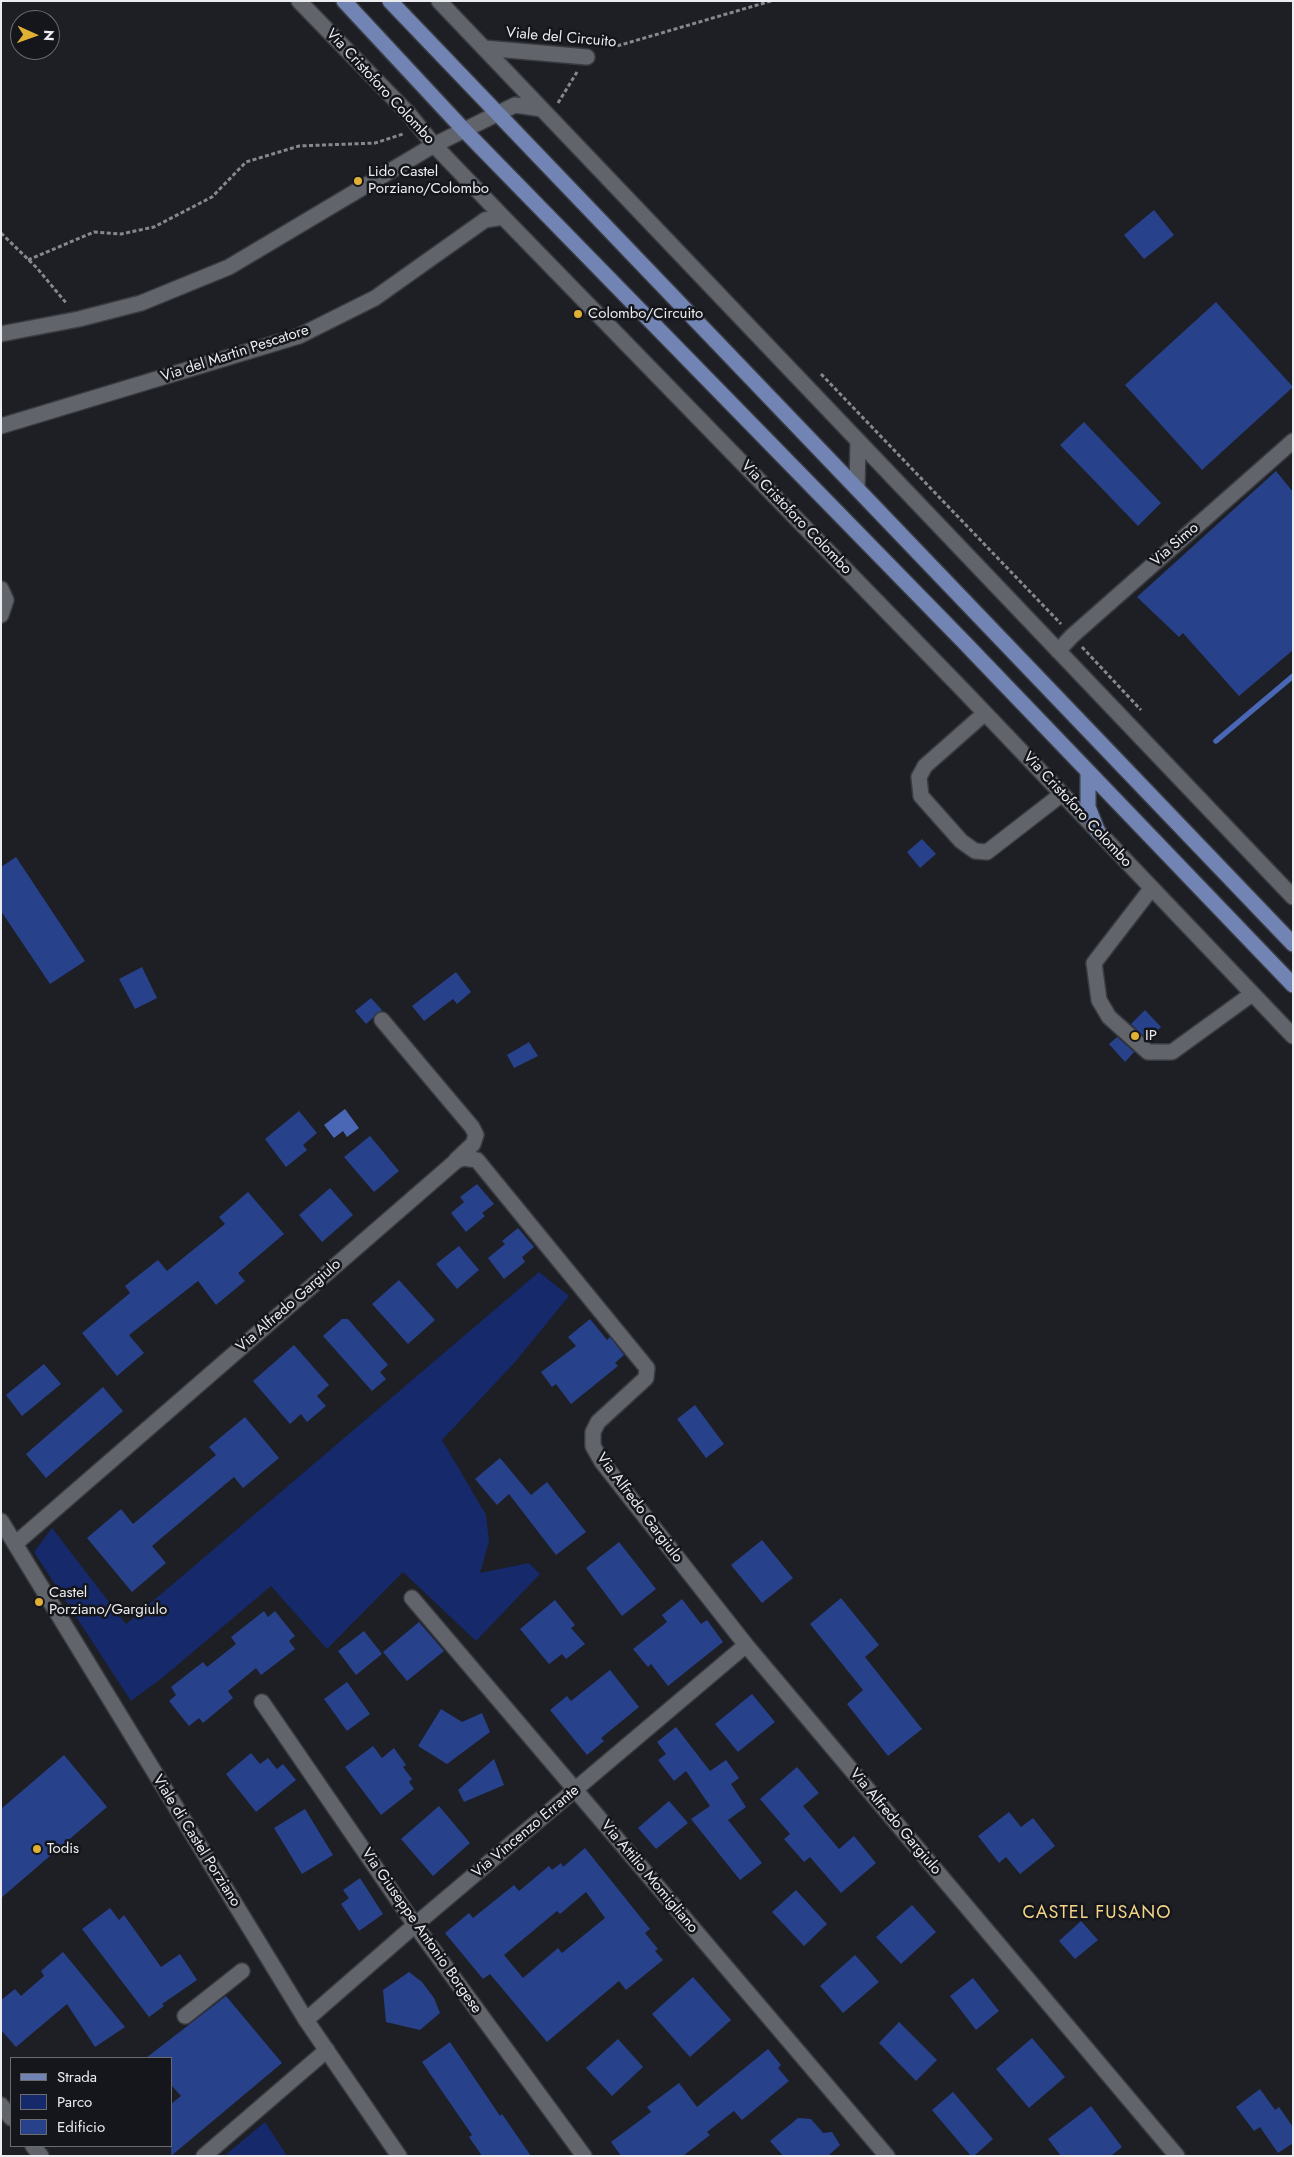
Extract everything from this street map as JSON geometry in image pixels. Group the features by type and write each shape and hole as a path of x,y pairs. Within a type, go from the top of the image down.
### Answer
{"main road":[{"path":"344,1 464,130 1088,772 1293,986"},
{"path":"390,1 1293,944"},
{"path":"1088,772 1088,807 1098,832"}],"street":[{"name":"Via Cristoforo Colombo","path":"299,1 408,113 434,145 503,217 985,713 1293,1036"},
{"path":"439,1 1293,897"},
{"name":"Viale del Circuito","path":"484,48 588,50"},
{"path":"1,334 79,319 141,303 229,267 434,145 516,105 542,109"},
{"name":"Via del Martin Pescatore","path":"1,426 299,336 375,298 485,220 503,217"},
{"path":"857,488 858,441"},
{"name":"Via Simo","path":"1058,651 1072,636 1293,441"},
{"path":"1,589 6,600 1,615"},
{"path":"985,713 925,766 918,777 921,796 961,841 975,851 987,852 1062,794"},
{"path":"1151,889 1094,963 1099,1000 1109,1017 1148,1052 1172,1052 1252,994"},
{"path":"382,1020 472,1127 476,1135 473,1144 456,1161"},
{"name":"Via Alfredo Gargiulo","path":"15,1544 456,1161 470,1157 483,1164 646,1368 646,1378 598,1422 593,1432 593,1446 602,1462 746,1645 1177,2156"},
{"name":"Viale di Castel Porziano","path":"1,1522 306,2020 399,2156"},
{"name":"Via Attilio Momigliano","path":"412,1598 887,2156"},
{"name":"Via Vincenzo Errante","path":"306,2020 415,1925 746,1645"},
{"name":"Via Giuseppe Antonio Borgese","path":"262,1702 415,1925 584,2156"},
{"path":"185,2016 242,1971"},
{"path":"204,2156 327,2050"},
{"path":"1,2105 10,2117"}],"path":[{"name":"Viale del Circuito","path":"588,50 617,46 771,1"},
{"path":"563,109 557,103 588,50"},
{"path":"28,260 94,232 122,234 154,227 212,197 246,162 299,146 375,143 406,132"},
{"path":"1,233 28,260 79,319"},
{"path":"816,369 1072,636 1142,712"}],"green space":[{"path":"539,1272 569,1296 515,1362 442,1440 486,1515 489,1541 480,1573 529,1563 540,1574 476,1641 403,1572 327,1649 271,1586 162,1678 131,1701 34,1552 52,1528 126,1624"},
{"path":"265,2122 287,2156 224,2156"}],"shaded area":[{"path":"345,1109 359,1128 347,1137 343,1131 334,1138 324,1125"}],"building":[{"path":"1154,210 1174,235 1144,259 1124,235"},
{"path":"1216,302 1293,387 1202,470 1125,385"},
{"path":"1084,422 1161,503 1138,526 1060,445"},
{"path":"1276,471 1293,492 1293,650 1239,696 1183,633 1179,637 1137,597"},
{"path":"922,839 936,854 920,868 907,852"},
{"path":"16,857 85,961 50,984 1,911 1,867"},
{"path":"142,967 157,998 135,1009 119,979"},
{"path":"456,972 471,992 457,1004 453,999 424,1021 412,1006"},
{"path":"371,998 382,1010 366,1024 355,1011"},
{"path":"1145,1010 1161,1027 1148,1040 1131,1024"},
{"path":"1117,1037 1134,1052 1125,1062 1109,1044"},
{"path":"529,1042 538,1056 514,1068 507,1055"},
{"path":"299,1111 317,1133 303,1145 307,1150 286,1167 265,1139"},
{"path":"370,1136 399,1171 374,1192 344,1157"},
{"path":"477,1184 494,1204 482,1213 485,1216 466,1232 451,1213 464,1202 460,1197"},
{"path":"330,1188 353,1215 322,1242 299,1215"},
{"path":"248,1192 284,1234 238,1273 245,1281 216,1305 198,1281 129,1335 144,1353 117,1376 82,1333 130,1293 125,1286 158,1260 167,1271 225,1224 219,1217"},
{"path":"518,1228 534,1247 522,1257 525,1262 504,1279 488,1258 505,1244 502,1241"},
{"path":"459,1246 479,1270 457,1289 436,1264"},
{"path":"399,1280 435,1320 408,1344 372,1304"},
{"path":"342,1319 348,1319 388,1365 380,1372 386,1379 372,1391 323,1336"},
{"path":"590,1319 607,1340 610,1337 624,1355 615,1363 618,1366 571,1404 556,1384 552,1387 541,1372 576,1346 568,1337"},
{"path":"294,1345 329,1385 317,1396 326,1406 307,1422 301,1414 290,1424 253,1381"},
{"path":"44,1364 61,1384 22,1416 6,1395"},
{"path":"103,1387 123,1411 46,1478 26,1454"},
{"path":"695,1405 724,1444 706,1458 677,1419"},
{"path":"245,1417 279,1458 243,1488 234,1477 152,1546 166,1563 132,1592 87,1538 121,1509 133,1524 216,1455 209,1447"},
{"path":"500,1458 531,1495 547,1482 586,1532 556,1555 509,1494 497,1505 475,1479"},
{"path":"762,1540 793,1578 762,1603 731,1565"},
{"path":"619,1542 656,1589 622,1616 586,1568"},
{"path":"841,1598 879,1645 865,1657 922,1729 888,1756 847,1704 863,1690 810,1624"},
{"path":"682,1599 701,1624 707,1620 723,1642 668,1686 651,1664 648,1667 633,1649 667,1622 662,1615"},
{"path":"555,1600 575,1625 571,1628 585,1644 566,1659 562,1654 549,1664 520,1629"},
{"path":"264,1611 268,1617 275,1611 295,1636 289,1641 295,1649 261,1675 256,1668 228,1691 233,1698 203,1723 199,1718 189,1726 169,1701 176,1695 171,1687 203,1662 207,1667 236,1644 231,1637"},
{"path":"419,1622 444,1651 407,1681 383,1652"},
{"path":"364,1631 382,1654 356,1675 338,1651"},
{"path":"610,1670 639,1707 601,1738 604,1741 587,1755 550,1710 567,1696 571,1701"},
{"path":"347,1682 370,1714 347,1731 324,1699"},
{"path":"752,1694 775,1722 738,1752 715,1724"},
{"path":"441,1709 462,1722 482,1713 490,1732 447,1764 418,1746"},
{"path":"676,1727 710,1771 726,1760 739,1778 731,1784 746,1807 728,1820 762,1863 740,1880 691,1819 710,1806 686,1771 674,1781 658,1760 666,1754 657,1742"},
{"path":"373,1746 382,1758 394,1748 406,1765 403,1767 412,1779 409,1782 414,1789 381,1815 345,1767"},
{"path":"251,1753 260,1764 268,1758 277,1769 283,1764 296,1780 256,1812 226,1774"},
{"path":"64,1755 107,1807 1,1898 1,1809"},
{"path":"494,1759 504,1785 464,1802 458,1790"},
{"path":"797,1767 819,1793 803,1806 839,1849 854,1836 876,1863 841,1893 810,1857 804,1862 784,1839 790,1834 760,1799"},
{"path":"669,1801 688,1823 656,1849 638,1828"},
{"path":"439,1806 470,1843 433,1876 401,1839"},
{"path":"305,1809 333,1855 302,1874 274,1828"},
{"path":"1009,1812 1021,1827 1033,1818 1055,1846 1020,1874 1006,1857 999,1863 978,1836"},
{"path":"585,1848 650,1929 645,1933 658,1949 655,1951 663,1960 626,1990 619,1981 547,2042 490,1974 483,1979 445,1933 469,1913 473,1918 514,1885 519,1891 549,1866 552,1870 561,1863 563,1867","holes":["586,1892 605,1918 562,1953 558,1948 523,1978 504,1955 557,1911 560,1914"]},
{"path":"360,1878 383,1914 359,1931 341,1904 349,1898 343,1890"},
{"path":"796,1890 827,1924 804,1946 772,1912"},
{"path":"912,1905 936,1932 901,1964 876,1937"},
{"path":"110,1908 119,1920 124,1915 161,1967 180,1954 197,1980 162,2004 164,2006 149,2017 82,1929"},
{"path":"1081,1921 1098,1940 1075,1959 1059,1941"},
{"path":"63,1952 125,2027 95,2047 67,2004 16,2047 1,2030 1,2000 15,1989 21,1996 44,1976 41,1971"},
{"path":"855,1955 879,1982 843,2013 820,1986"},
{"path":"409,1972 422,1982 434,1998 440,2013 420,2030 386,2022 383,1990"},
{"path":"693,1977 731,2020 690,2057 652,2014"},
{"path":"973,1978 999,2011 976,2030 950,1996"},
{"path":"226,1996 282,2063 171,2156 172,2103 181,2096 172,2086 172,2057 147,2057"},
{"path":"899,2022 937,2060 916,2081 879,2043"},
{"path":"1032,2038 1065,2077 1029,2108 996,2069"},
{"path":"618,2039 643,2067 612,2096 586,2068"},
{"path":"450,2042 500,2116 502,2114 531,2156 482,2156 469,2137 472,2135 422,2062"},
{"path":"768,2049 781,2065 778,2068 789,2081 742,2120 734,2111 707,2132 710,2135 683,2156 621,2156 611,2142 651,2112 647,2107 679,2083 697,2107"},
{"path":"1260,2089 1275,2110 1279,2107 1293,2127 1293,2143 1278,2153 1260,2127 1254,2131 1236,2107"},
{"path":"953,2092 993,2139 974,2156 971,2156 932,2110"},
{"path":"1091,2106 1122,2147 1111,2156 1061,2156 1048,2139"},
{"path":"798,2118 811,2119 823,2133 832,2132 840,2145 828,2156 783,2156 770,2141"}],"waterway":[{"path":"1216,741 1293,676"}],"place":[{"name":"Lido Castel Porziano/Colombo","path":"358,181"},
{"name":"Colombo/Circuito","path":"578,314"},
{"name":"IP","path":"1135,1036"},
{"name":"Castel Porziano/Gargiulo","path":"39,1602"},
{"name":"Todis","path":"37,1849"}],"district":[{"name":"CASTEL FUSANO","path":"1097,1914"}]}
